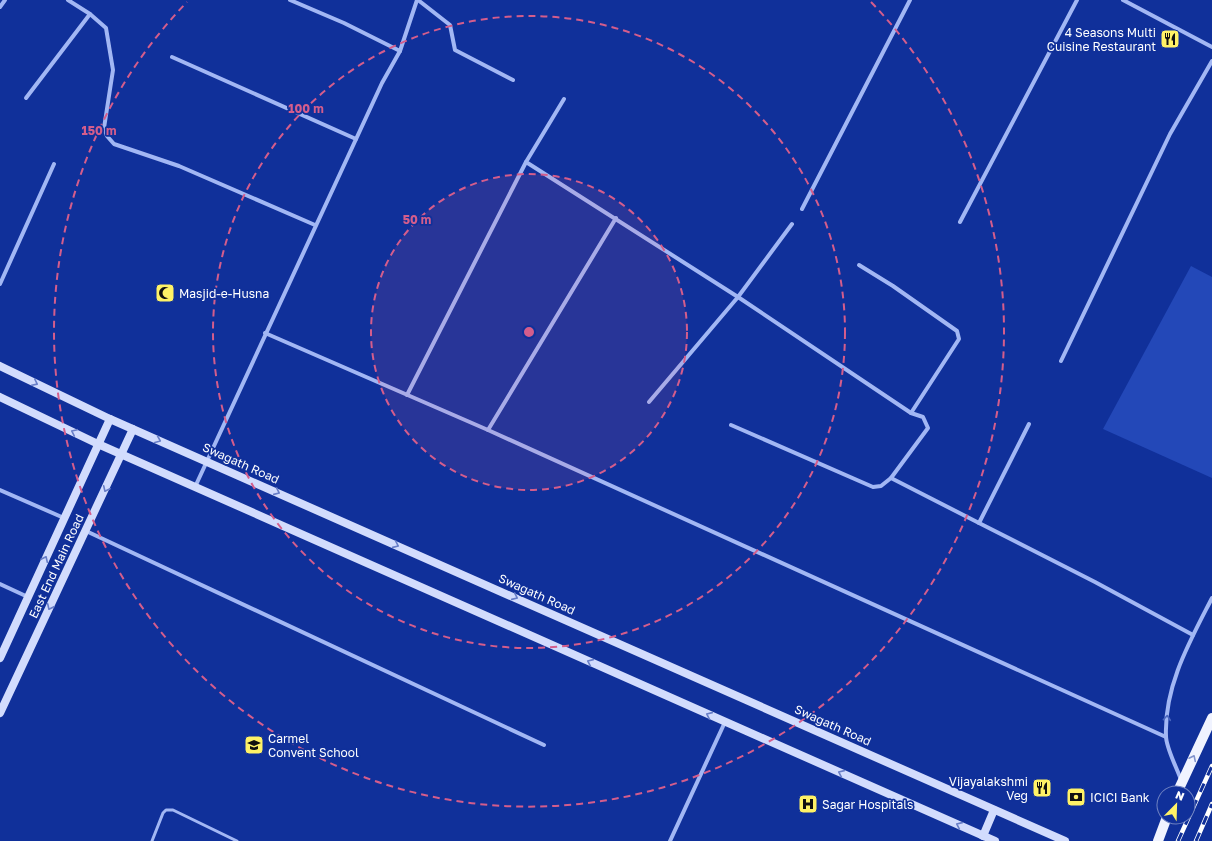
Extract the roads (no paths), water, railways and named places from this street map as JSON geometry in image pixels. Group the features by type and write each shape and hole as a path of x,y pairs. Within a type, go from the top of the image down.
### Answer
{"main road":[{"name":"Swagath Road","path":"0,366 110,419 207,460 1065,841"},
{"path":"0,397 98,444 995,841"},
{"name":"East End Main Road","path":"0,658 110,419"},
{"name":"East End Main Road","path":"0,713 133,429"},
{"path":"1181,785 1212,718"},
{"path":"983,836 994,810"},
{"path":"1158,841 1164,825"}],"street":[{"path":"0,7 5,0"},
{"path":"68,0 90,14 106,28 113,70 104,128 107,136 114,144 179,166 315,225"},
{"path":"290,0 344,23 400,51"},
{"path":"195,487 315,225 382,83 400,51 418,0 450,25 455,50 514,80"},
{"path":"802,208 910,0"},
{"path":"960,222 1077,0"},
{"path":"1122,0 1212,47"},
{"path":"26,98 90,14"},
{"path":"172,57 356,140"},
{"path":"1061,361 1170,134 1212,61"},
{"path":"407,395 526,162 564,99"},
{"path":"526,162 738,297 911,413 923,417 928,428 891,478 881,486 873,487 731,425"},
{"path":"0,284 54,164"},
{"path":"488,430 616,218"},
{"path":"650,402 738,297 792,224"},
{"path":"859,265 893,286 957,331 959,335 959,339 911,413"},
{"path":"265,333 488,430 1166,737"},
{"path":"979,523 1029,424"},
{"path":"891,478 1095,582 1193,635"},
{"path":"0,490 64,518"},
{"path":"86,531 544,745"},
{"path":"0,584 28,597"},
{"path":"1182,782 1166,737 1170,692 1193,635 1212,598"},
{"path":"670,841 725,722"}],"lane":[{"path":"152,841 163,813 166,810 173,810 237,841"}],"railway":[{"path":"1178,841 1212,766"},
{"path":"1196,841 1212,804"}],"place":[{"name":"4 Seasons Multi Cuisine Restaurant","path":"1170,39"},
{"name":"Masjid-e-Husna","path":"165,293"},
{"name":"Carmel Convent School","path":"254,745"},
{"name":"Vijayalakshmi Veg","path":"1042,788"},
{"name":"ICICI Bank","path":"1076,797"},
{"name":"Sagar Hospitals","path":"808,804"}]}
